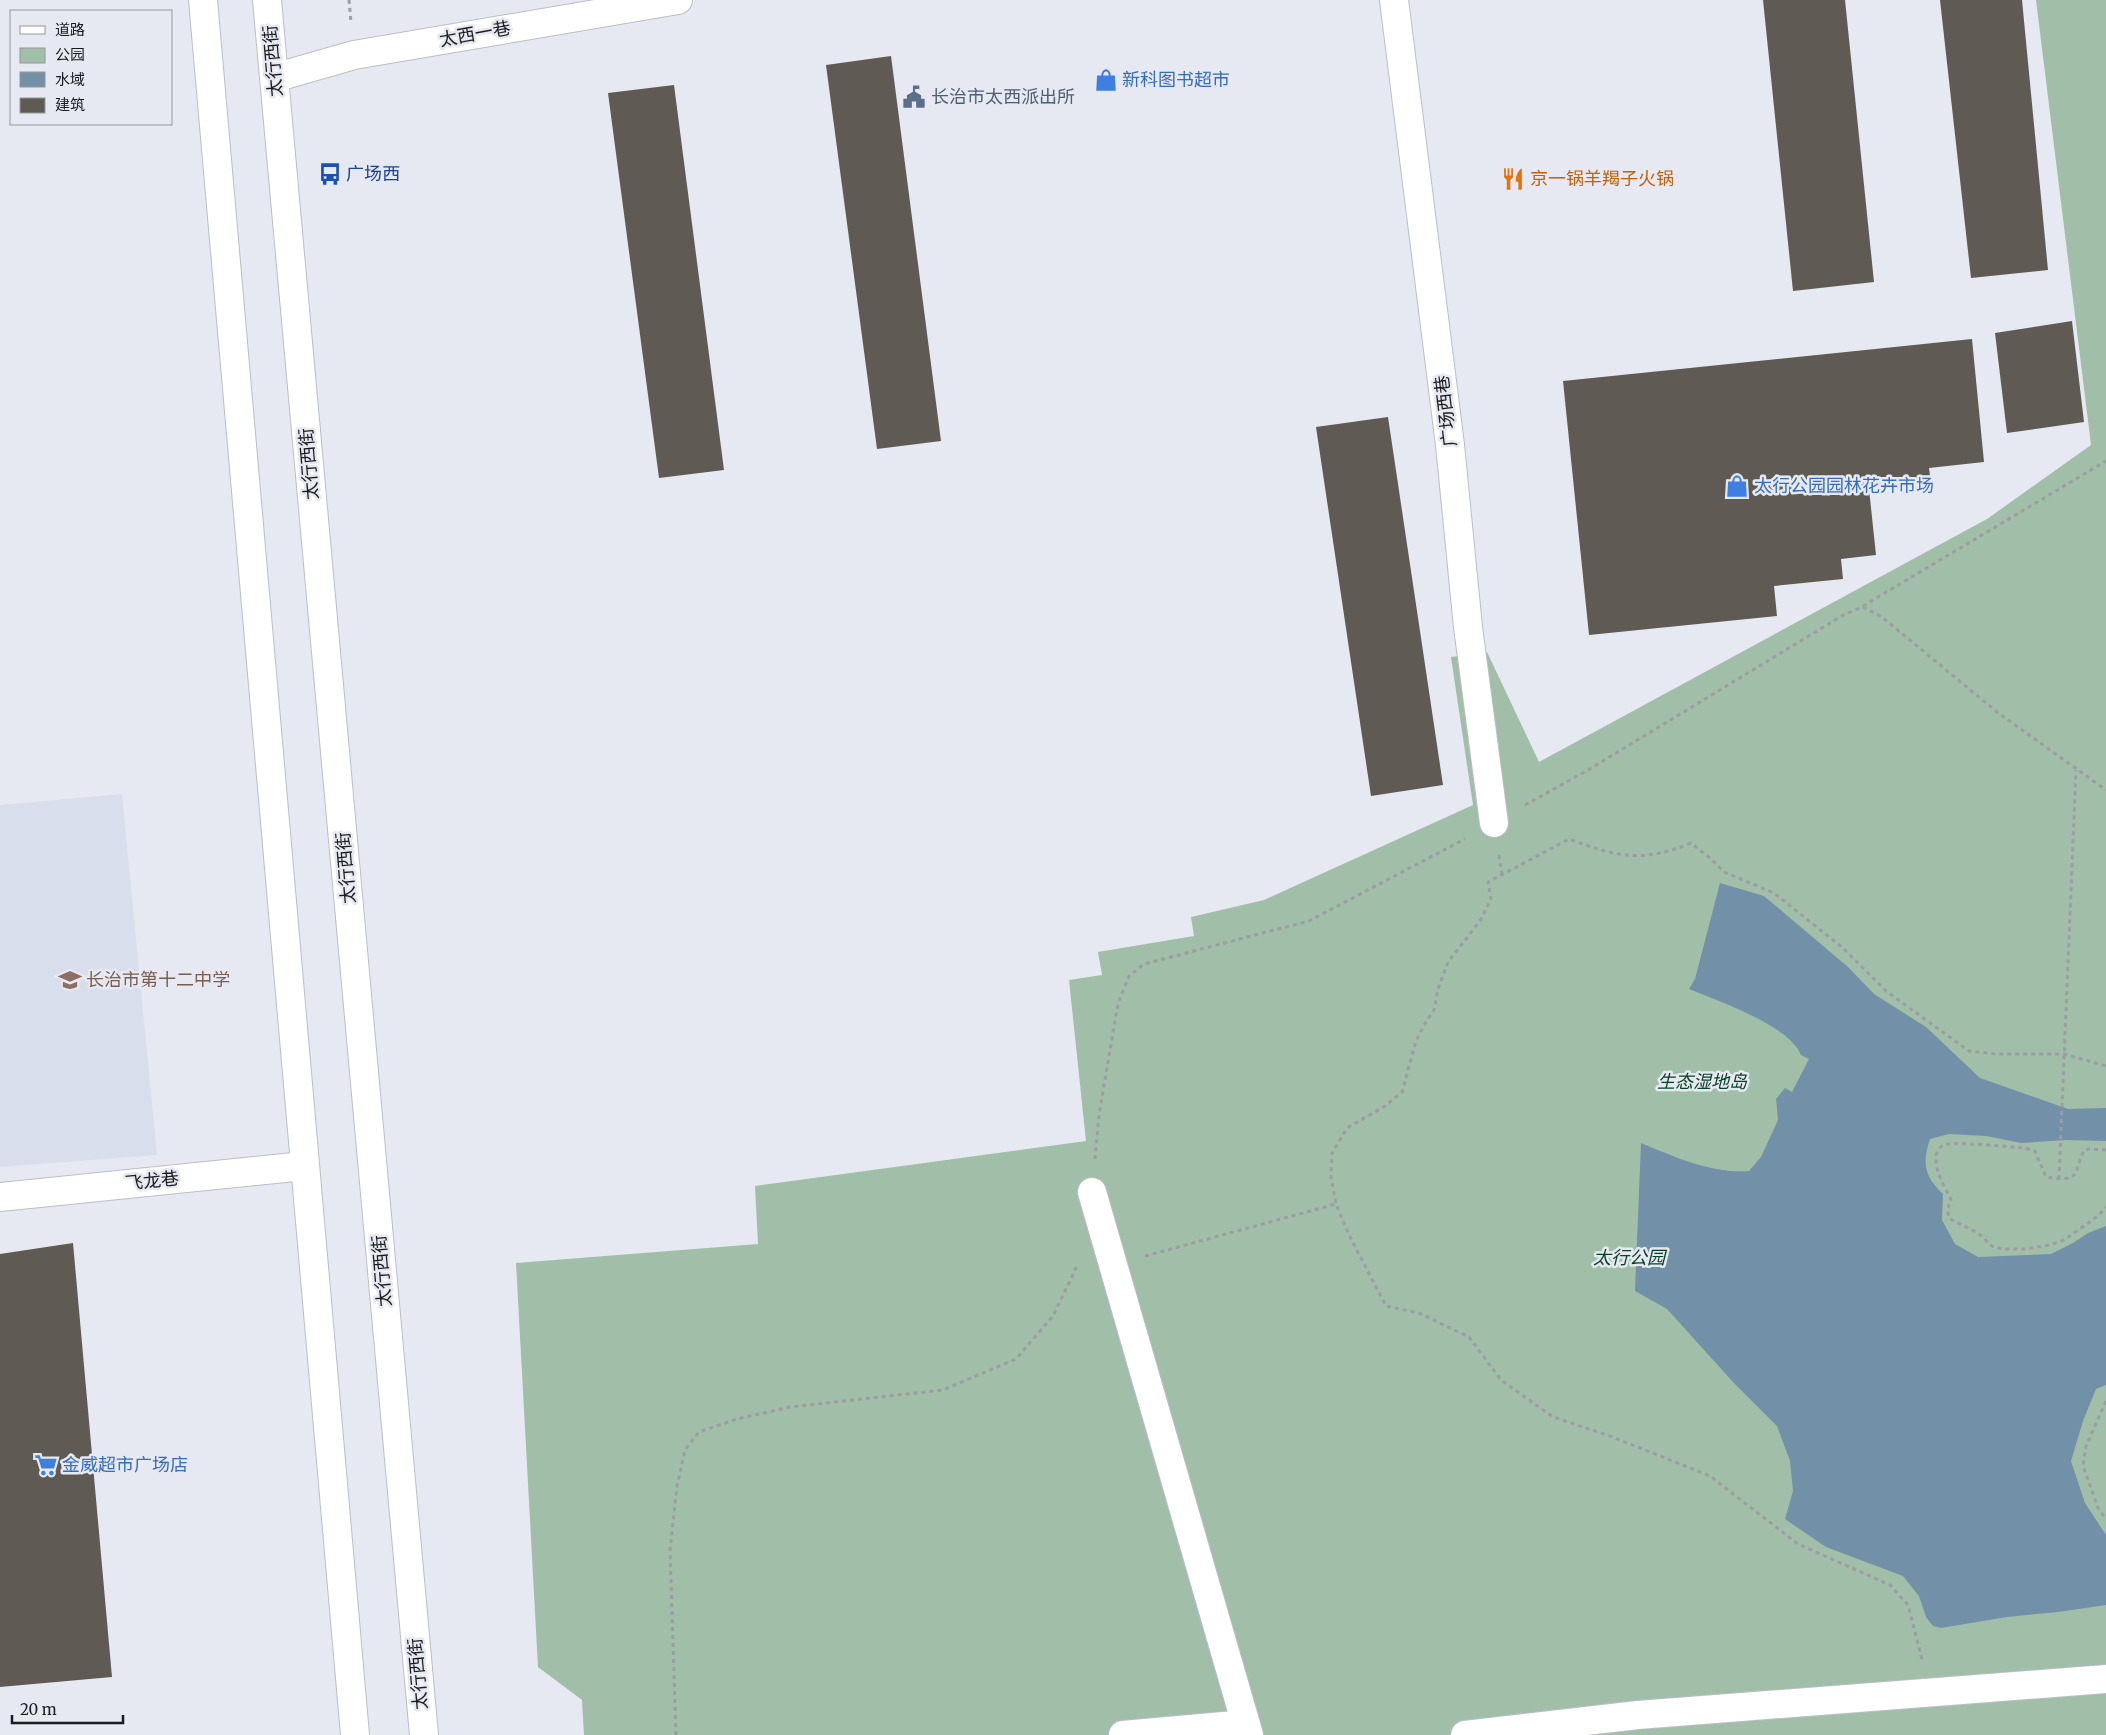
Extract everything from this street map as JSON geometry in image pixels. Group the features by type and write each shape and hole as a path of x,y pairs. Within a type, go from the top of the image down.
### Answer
{"main road":[{"path":"203,0 355,1735"},
{"name":"太行西街","path":"268,0 424,1735"},
{"name":"太西一巷","path":"274,78 354,55 678,0"},
{"name":"广场西巷","path":"1394,0 1450,444 1468,627 1494,823"},
{"name":"飞龙巷","path":"0,1197 304,1166"},
{"path":"1092,1192 1248,1730 1123,1735"},
{"path":"1465,1735 1638,1715 2106,1679"}],"path":[{"path":"1092,1192 1098,1115 1118,1003 1129,976 1144,964 1309,921 1418,865 1588,770 1845,614 1863,607 2106,461"},
{"path":"1863,607 1882,617 1997,712 2106,790"},
{"path":"2059,1179 2061,1171 2063,1072 2076,769"},
{"path":"1931,1693 1908,1605 1890,1585 1798,1544 1710,1476 1610,1436 1553,1417 1501,1380 1469,1337 1419,1313 1386,1306 1349,1235 1336,1204 1331,1177 1332,1153 1347,1128 1386,1106 1402,1092 1416,1041 1434,1010 1438,989 1448,962 1480,920 1491,899 1488,882 1570,839 1596,849 1637,857 1669,852 1691,844 1711,859 1724,872 1774,893 1843,948 1886,992 1969,1051 1996,1054 2064,1054 2106,1066"},
{"path":"2106,1150 2085,1149 2080,1158 2078,1171 2073,1177 2059,1179 2046,1177 2035,1151 2025,1148 1944,1145 1938,1150 1936,1157 1941,1180 1951,1200 1947,1210 1950,1219 1978,1233 1992,1246 2002,1249 2026,1249 2064,1240 2098,1216 2106,1207"},
{"path":"1113,1265 1336,1204"},
{"path":"676,1735 670,1550 677,1486 685,1450 699,1432 737,1419 790,1407 944,1390 1016,1359 1053,1316 1081,1258"},
{"path":"2106,1401 2086,1446 2083,1466 2098,1508 2106,1519"}],"shaded area":[{"name":"长治市第十二中学","path":"122,794 157,1155 0,1167 0,805"}],"green space":[{"name":"太行公园","path":"2036,0 2106,0 2106,1735 584,1735 582,1700 538,1667 516,1263 758,1244 755,1186 1086,1141 1069,980 1102,975 1098,952 1194,936 1191,917 1264,900 1473,805 1451,657 1487,652 1539,762 1987,519 2091,445"}],"water":[{"path":"1720,883 1764,896 1848,967 1874,994 1926,1027 1980,1078 2068,1109 2106,1108 2106,1141 2066,1140 2021,1143 1986,1136 1949,1134 1930,1139 1927,1148 1926,1169 1932,1181 1943,1194 1942,1220 1955,1244 1978,1257 2051,1254 2088,1233 2106,1226 2106,1385 2096,1389 2083,1421 2071,1461 2085,1503 2106,1535 2106,1605 2007,1617 1941,1628 1933,1626 1926,1617 1919,1596 1903,1576 1826,1547 1785,1519 1793,1491 1790,1461 1777,1426 1733,1382 1667,1309 1635,1291 1641,1143 1680,1159 1708,1167 1721,1170 1749,1171 1761,1157 1778,1120 1776,1099 1785,1088 1792,1092 1809,1059 1801,1055 1794,1044 1768,1024 1734,1007 1689,989 1695,979"}],"building":[{"path":"1763,0 1845,0 1874,282 1793,291"},
{"path":"1940,0 2022,0 2048,270 1971,278"},
{"path":"891,56 941,441 877,449 826,65"},
{"path":"674,85 724,470 659,478 608,93"},
{"path":"2072,321 2084,422 2007,433 1995,333"},
{"name":"太行公园园林花卉市场","path":"1972,339 1984,462 1929,468 1931,483 1869,489 1876,555 1841,559 1843,579 1774,586 1777,616 1589,635 1563,381"},
{"path":"1388,417 1443,785 1371,796 1316,427"},
{"name":"金威超市广场店","path":"73,1243 112,1677 0,1687 0,1254"}],"place":[{"name":"新科图书超市","path":"1106,80"},
{"name":"长治市太西派出所","path":"914,97"},
{"name":"广场西","path":"330,174"},
{"name":"京一锅羊羯子火锅","path":"1513,179"},
{"name":"太行公园园林花卉市场","path":"1737,486"},
{"name":"长治市第十二中学","path":"70,980"},
{"name":"金威超市广场店","path":"46,1465"}],"park label":[{"name":"生态湿地岛","path":"1702,1082"}]}
